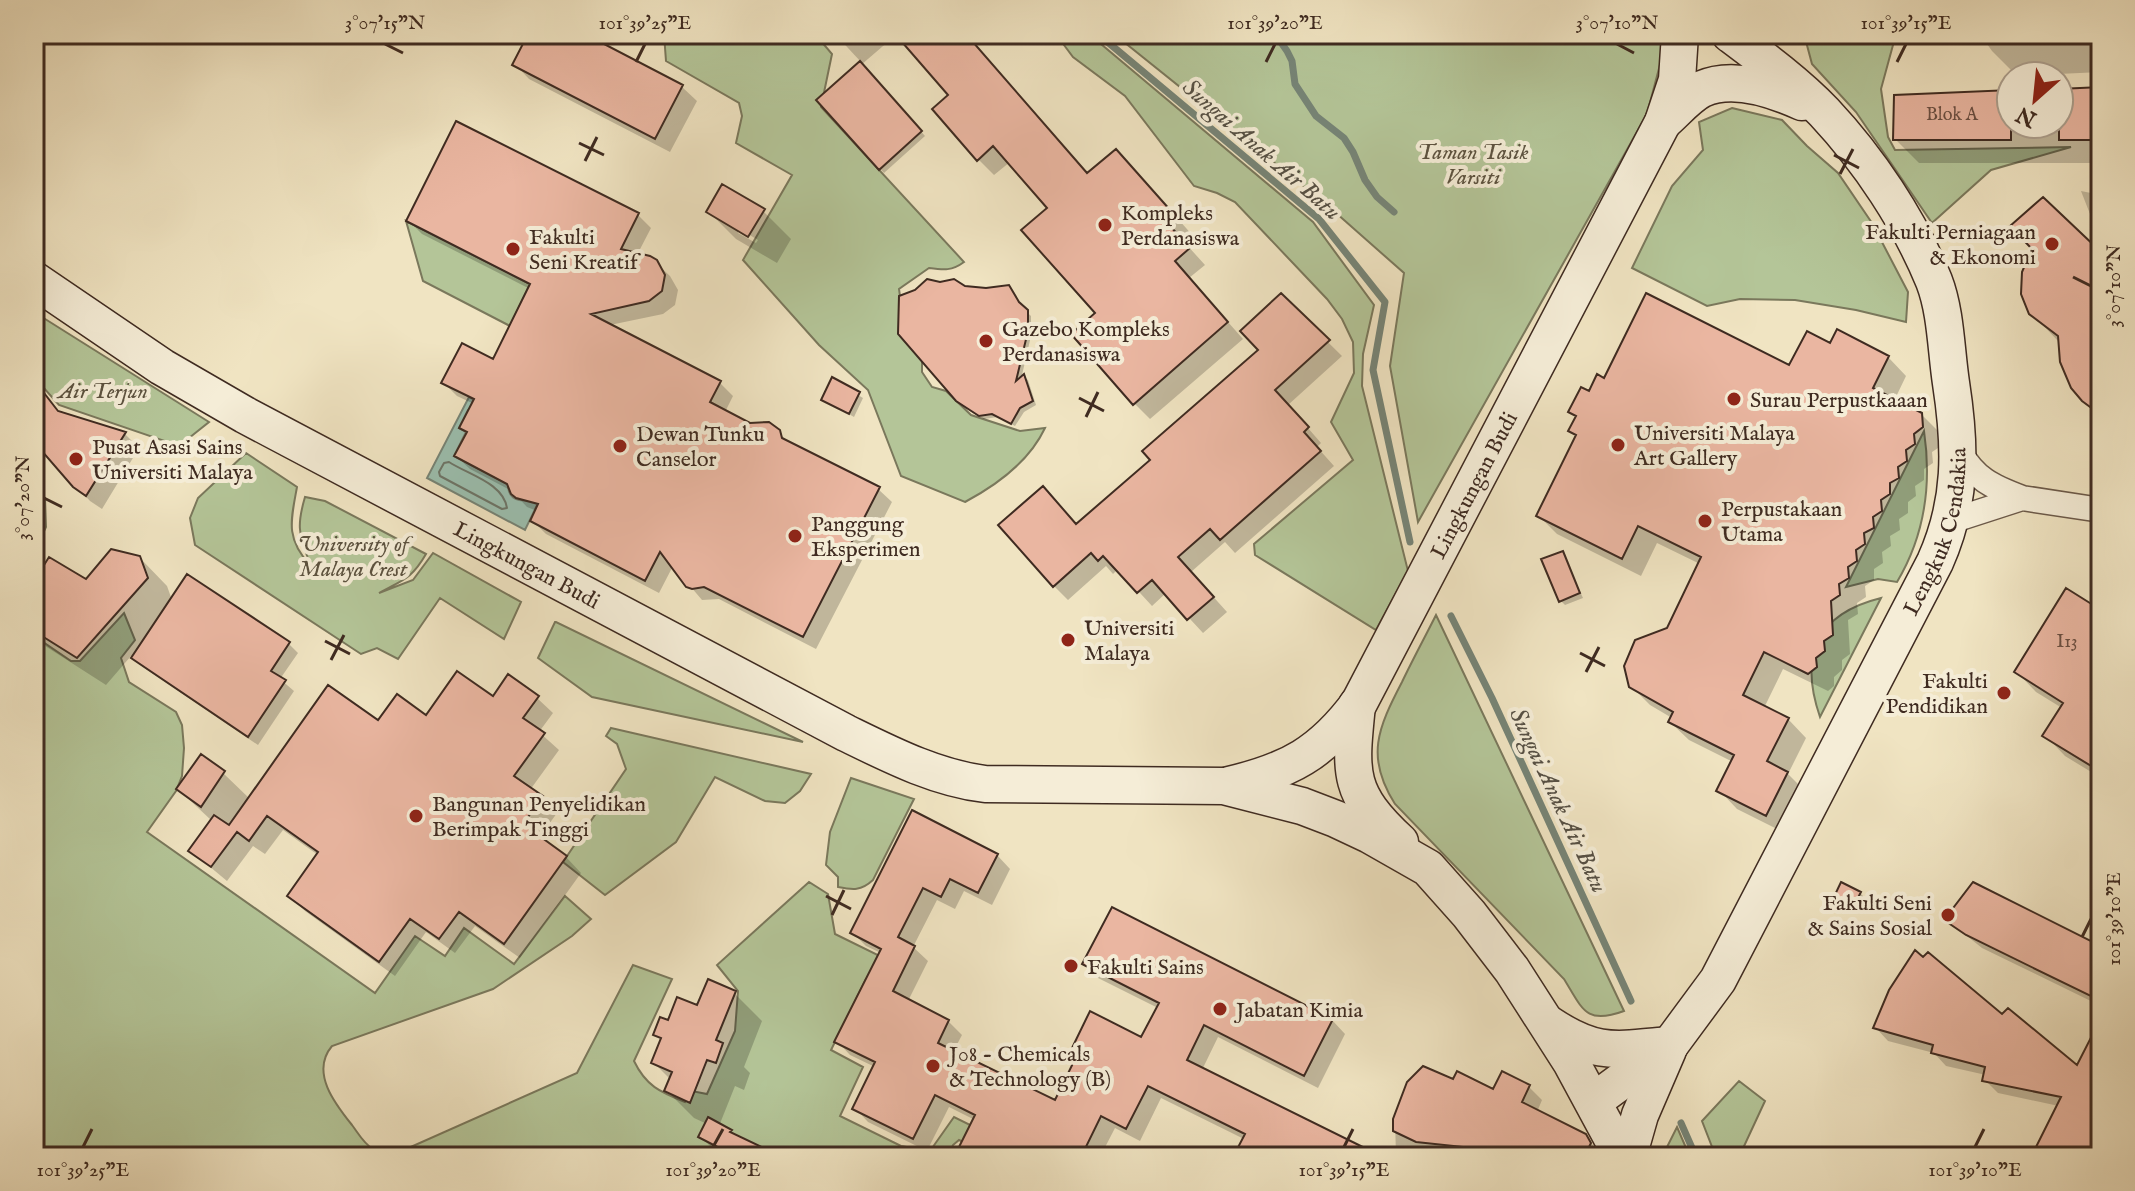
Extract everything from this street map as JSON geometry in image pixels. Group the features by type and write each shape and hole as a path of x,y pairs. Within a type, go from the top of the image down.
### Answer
{"street":[{"name":"Lingkungan Budi","path":"1663,122 1677,80 1680,34"},
{"name":"Lingkungan Budi","path":"34,280 151,359 245,415 858,739 931,772 965,782 1224,786 1265,777 1302,760 1333,734 1357,705 1663,122 1718,34"},
{"name":"Lengkuk Cendakia","path":"1628,1157 1640,1115 1670,1045 1718,980 1751,921 1914,605 1951,521 1957,486 1956,415 1940,303 1919,245 1852,144 1822,110 1730,34"},
{"path":"1769,34 1775,47 1822,110"},
{"path":"1663,122 1701,90 1728,83 1777,91 1822,110"},
{"path":"1958,450 1971,471 1992,486 2022,498 2101,510"},
{"path":"1951,521 2022,498"},
{"path":"1357,705 1352,771 1360,795 1382,826 1428,868"},
{"name":"Lingkungan Budi","path":"1224,786 1302,806 1336,819 1428,868 1469,914 1512,970 1547,1023"},
{"path":"1547,1023 1571,1039 1598,1049 1670,1045"},
{"path":"1547,1023 1594,1101 1619,1157"},
{"name":"Lengkuk Cendakia","path":"1594,1101 1670,1045"}],"green space":[{"path":"664,34 815,34 832,54 821,107 964,262 948,269 929,268 899,289 902,311 922,361 922,372 932,387 946,391 971,415 1020,431 1045,428 1030,452 1000,480 965,502 901,476 868,390 819,345 743,260 792,175 736,143 742,116 739,103 666,61"},
{"path":"1069,34 1089,34 1313,222 1374,305 1363,354 1362,386 1408,571 1376,630 1255,555 1254,544 1353,460 1331,422 1354,373 1353,342 1342,319 1327,299 1235,202 1194,186 1125,96 1073,57 1061,41"},
{"name":"Taman Tasik Varsiti","path":"1114,34 1662,34 1662,57 1647,114 1418,522 1390,366 1404,273 1327,205"},
{"path":"1804,34 1896,34 1881,89 1888,137 1895,150 2071,147 1991,170 1932,223 1856,112 1812,64"},
{"path":"1732,108 1782,120 1838,173 1872,223 1908,292 1906,322 1795,300 1740,299 1707,306 1632,268 1672,186 1703,150 1699,122"},
{"path":"406,221 530,284 510,326 423,281"},
{"name":"Air Terjun","path":"34,312 209,422 179,446 59,405 34,377"},
{"path":"1924,431 1927,471 1924,509 1907,564 1897,582 1878,579 1846,587"},
{"name":"University of Malaya Crest","path":"246,453 297,487 292,519 293,537 310,565 300,526 305,497 325,501 426,554 411,574 379,593 413,580 433,553 521,602 504,639 440,598 398,659 377,648 361,654 195,545 190,518 198,498"},
{"path":"34,487 45,498 46,527 34,552"},
{"path":"1881,598 1820,717 1812,675 1818,641 1841,615"},
{"path":"124,613 135,640 121,658 129,682 176,712 182,725 182,776 176,791 147,832 375,993 415,936 445,956 464,928 514,964 565,896 591,919 572,936 493,989 332,1046 323,1066 327,1087 345,1117 373,1149 385,1152 404,1150 577,1073 633,965 672,979 634,1061 639,1070 655,1087 685,1102 692,1091 707,1094 735,1031 738,991 717,965 809,882 828,894 835,934 894,963 866,979 831,1050 863,1067 840,1116 901,1146 930,1151 954,1117 1035,1157 995,1157 959,1140 948,1157 34,1157 34,636 71,661 80,661"},
{"path":"1436,615 1624,1011 1601,1016 1587,1012 1564,979 1395,804 1386,787 1378,757 1381,728"},
{"path":"555,622 803,742 592,697 538,658"},
{"path":"611,728 811,774 800,791 785,803 765,801 715,777 676,842 605,895 563,862 626,769 617,744 606,736"},
{"path":"851,778 914,799 873,880 853,889 838,887 838,877 826,865 830,832"},
{"path":"1739,1081 1765,1101 1739,1157 1716,1157 1702,1121"},
{"path":"1677,1127 1690,1157 1662,1157"}],"water":[{"path":"469,397 481,403 468,410 459,428 466,432 454,456 502,481 511,463 510,494 519,500 539,501 525,530 427,478"}],"building":[{"path":"528,34 585,34 683,85 655,139 512,65"},
{"path":"895,34 966,34 1087,173 1116,149 1179,220 1171,227 1190,248 1175,261 1228,322 1133,405 1071,334 1095,313 1021,230 1047,208 993,146 977,161 932,109 948,95"},
{"path":"860,61 922,131 879,170 816,100"},
{"path":"2101,87 2101,140 2075,140 2075,88"},
{"path":"1995,91 1995,140 1893,140 1894,95"},
{"path":"456,121 639,213 621,249 657,260 665,275 662,291 649,301 591,314 721,381 710,402 750,423 769,422 780,430 782,438 880,487 803,637 704,587 686,587 660,552 645,581 530,521 538,504 516,498 507,484 454,456 467,432 459,428 474,399 441,383 462,343 493,359 530,284 406,221"},
{"path":"722,184 765,209 748,237 706,212"},
{"path":"2043,197 2101,252 2101,415 2071,388 2060,362 2058,336 2029,314 2021,294 2022,272 2032,249 2010,226"},
{"path":"927,279 940,282 954,279 965,286 986,288 1009,285 1028,310 1028,331 1016,381 1024,374 1033,401 1020,408 1011,424 992,414 979,416 956,401 898,334 899,296 915,290"},
{"path":"1281,293 1330,340 1275,390 1309,427 1304,432 1321,451 1220,540 1210,529 1178,557 1214,597 1187,620 1152,580 1137,593 1103,556 1098,561 1091,553 1053,587 998,525 1043,486 1076,524 1150,460 1142,451 1258,350 1240,331"},
{"name":"Perpustakaan Utama","path":"1646,293 1789,365 1807,331 1830,343 1837,329 1889,356 1873,388 1922,413 1923,427 1914,434 1915,444 1906,450 1907,461 1898,467 1899,478 1890,483 1890,494 1881,500 1882,511 1873,517 1874,528 1864,533 1865,544 1856,550 1857,561 1848,567 1849,578 1839,584 1840,595 1831,601 1833,635 1824,641 1825,651 1816,658 1817,667 1808,674 1764,652 1743,695 1789,718 1767,761 1788,772 1766,816 1716,791 1734,755 1668,722 1673,712 1629,687 1624,666 1635,640 1667,628 1701,557 1638,526 1622,559 1536,516 1576,435 1568,431 1576,416 1568,412 1581,387 1589,391 1597,374 1604,378"},
{"path":"832,377 860,392 849,414 821,400"},
{"name":"Pusat Asasi Sains Universiti Malaya","path":"34,380 58,411 126,432 86,496 73,487 34,442"},
{"path":"111,549 140,556 148,578 77,658 34,631 34,581 49,557 86,579"},
{"path":"1563,551 1580,593 1559,602 1541,559"},
{"path":"187,574 290,642 271,671 286,680 248,737 131,658"},
{"path":"2066,588 2101,610 2101,772 2042,736 2063,703 2014,672"},
{"name":"Bangunan Penyelidikan Berimpak Tinggi","path":"457,671 493,696 508,674 539,696 523,718 545,733 514,776 543,796 523,824 567,856 504,944 459,912 439,939 410,919 379,962 287,896 318,852 267,816 249,841 237,832 211,867 188,851 214,815 229,825 328,685 378,720 397,694 426,715"},
{"path":"201,754 225,771 201,807 176,789"},
{"path":"912,810 998,854 978,893 950,879 941,897 923,888 898,937 915,946 893,991 949,1020 938,1043 1055,1100 1079,1051 1072,1048 1090,1011 1141,1037 1159,1003 1082,964 1112,907 1333,1019 1304,1076 1204,1025 1187,1060 1383,1157 1290,1157 1276,1150 1272,1157 1233,1157 1245,1134 1148,1086 1126,1129 1101,1116 1081,1157 954,1157 975,1115 935,1095 913,1139 852,1109 875,1062 834,1042 881,949 850,933"},
{"path":"1841,882 1861,892 1851,911 1832,901"},
{"path":"1973,882 2101,946 2101,1001 1966,935 1944,920"},
{"path":"1915,950 1923,957 1928,952 2002,1014 2008,1008 2077,1065 2101,1018 2101,1157 2031,1157 2061,1097 1982,1081 1985,1067 1931,1053 1933,1045 1873,1028 1889,990"},
{"path":"708,979 736,991 716,1040 723,1043 716,1063 707,1060 690,1103 664,1091 672,1072 651,1063 661,1038 653,1035 660,1017 668,1020 677,997 697,1005"},
{"path":"1423,1066 1453,1079 1457,1071 1493,1089 1502,1071 1530,1085 1522,1102 1586,1134 1591,1143 1584,1157 1460,1157 1464,1147 1416,1142 1393,1131 1393,1119 1407,1082"},
{"path":"708,1117 732,1130 730,1132 783,1157 737,1157 698,1137"}],"waterway":[{"name":"Sungai Anak Air Batu","path":"1098,34 1319,219 1385,302 1373,370 1410,542"},
{"path":"1262,34 1280,41 1292,61 1295,84 1316,116 1344,138 1365,180 1377,197 1394,212"},
{"name":"Sungai Anak Air Batu","path":"1451,616 1492,698 1631,1001"},
{"name":"Sungai Anak Air Batu","path":"1681,1123 1696,1157"}],"place":[{"name":"Kompleks Perdanasiswa","path":"1105,225"},
{"name":"Fakulti Perniagaan & Ekonomi","path":"2052,244"},
{"name":"Fakulti Seni Kreatif","path":"513,249"},
{"name":"Gazebo Kompleks Perdanasiswa","path":"986,341"},
{"name":"Surau Perpustkaaan","path":"1734,399"},
{"name":"Universiti Malaya Art Gallery","path":"1618,445"},
{"name":"Dewan Tunku Canselor","path":"620,446"},
{"name":"Pusat Asasi Sains Universiti Malaya","path":"76,459"},
{"name":"Perpustakaan Utama","path":"1705,521"},
{"name":"Panggung Eksperimen","path":"795,536"},
{"name":"Universiti Malaya","path":"1068,640"},
{"name":"Fakulti Pendidikan","path":"2004,693"},
{"name":"Bangunan Penyelidikan Berimpak Tinggi","path":"416,816"},
{"name":"Fakulti Seni & Sains Sosial","path":"1948,915"},
{"name":"Fakulti Sains","path":"1071,966"},
{"name":"Jabatan Kimia","path":"1220,1009"},
{"name":"J08 - Chemicals & Technology (B)","path":"933,1066"}]}
